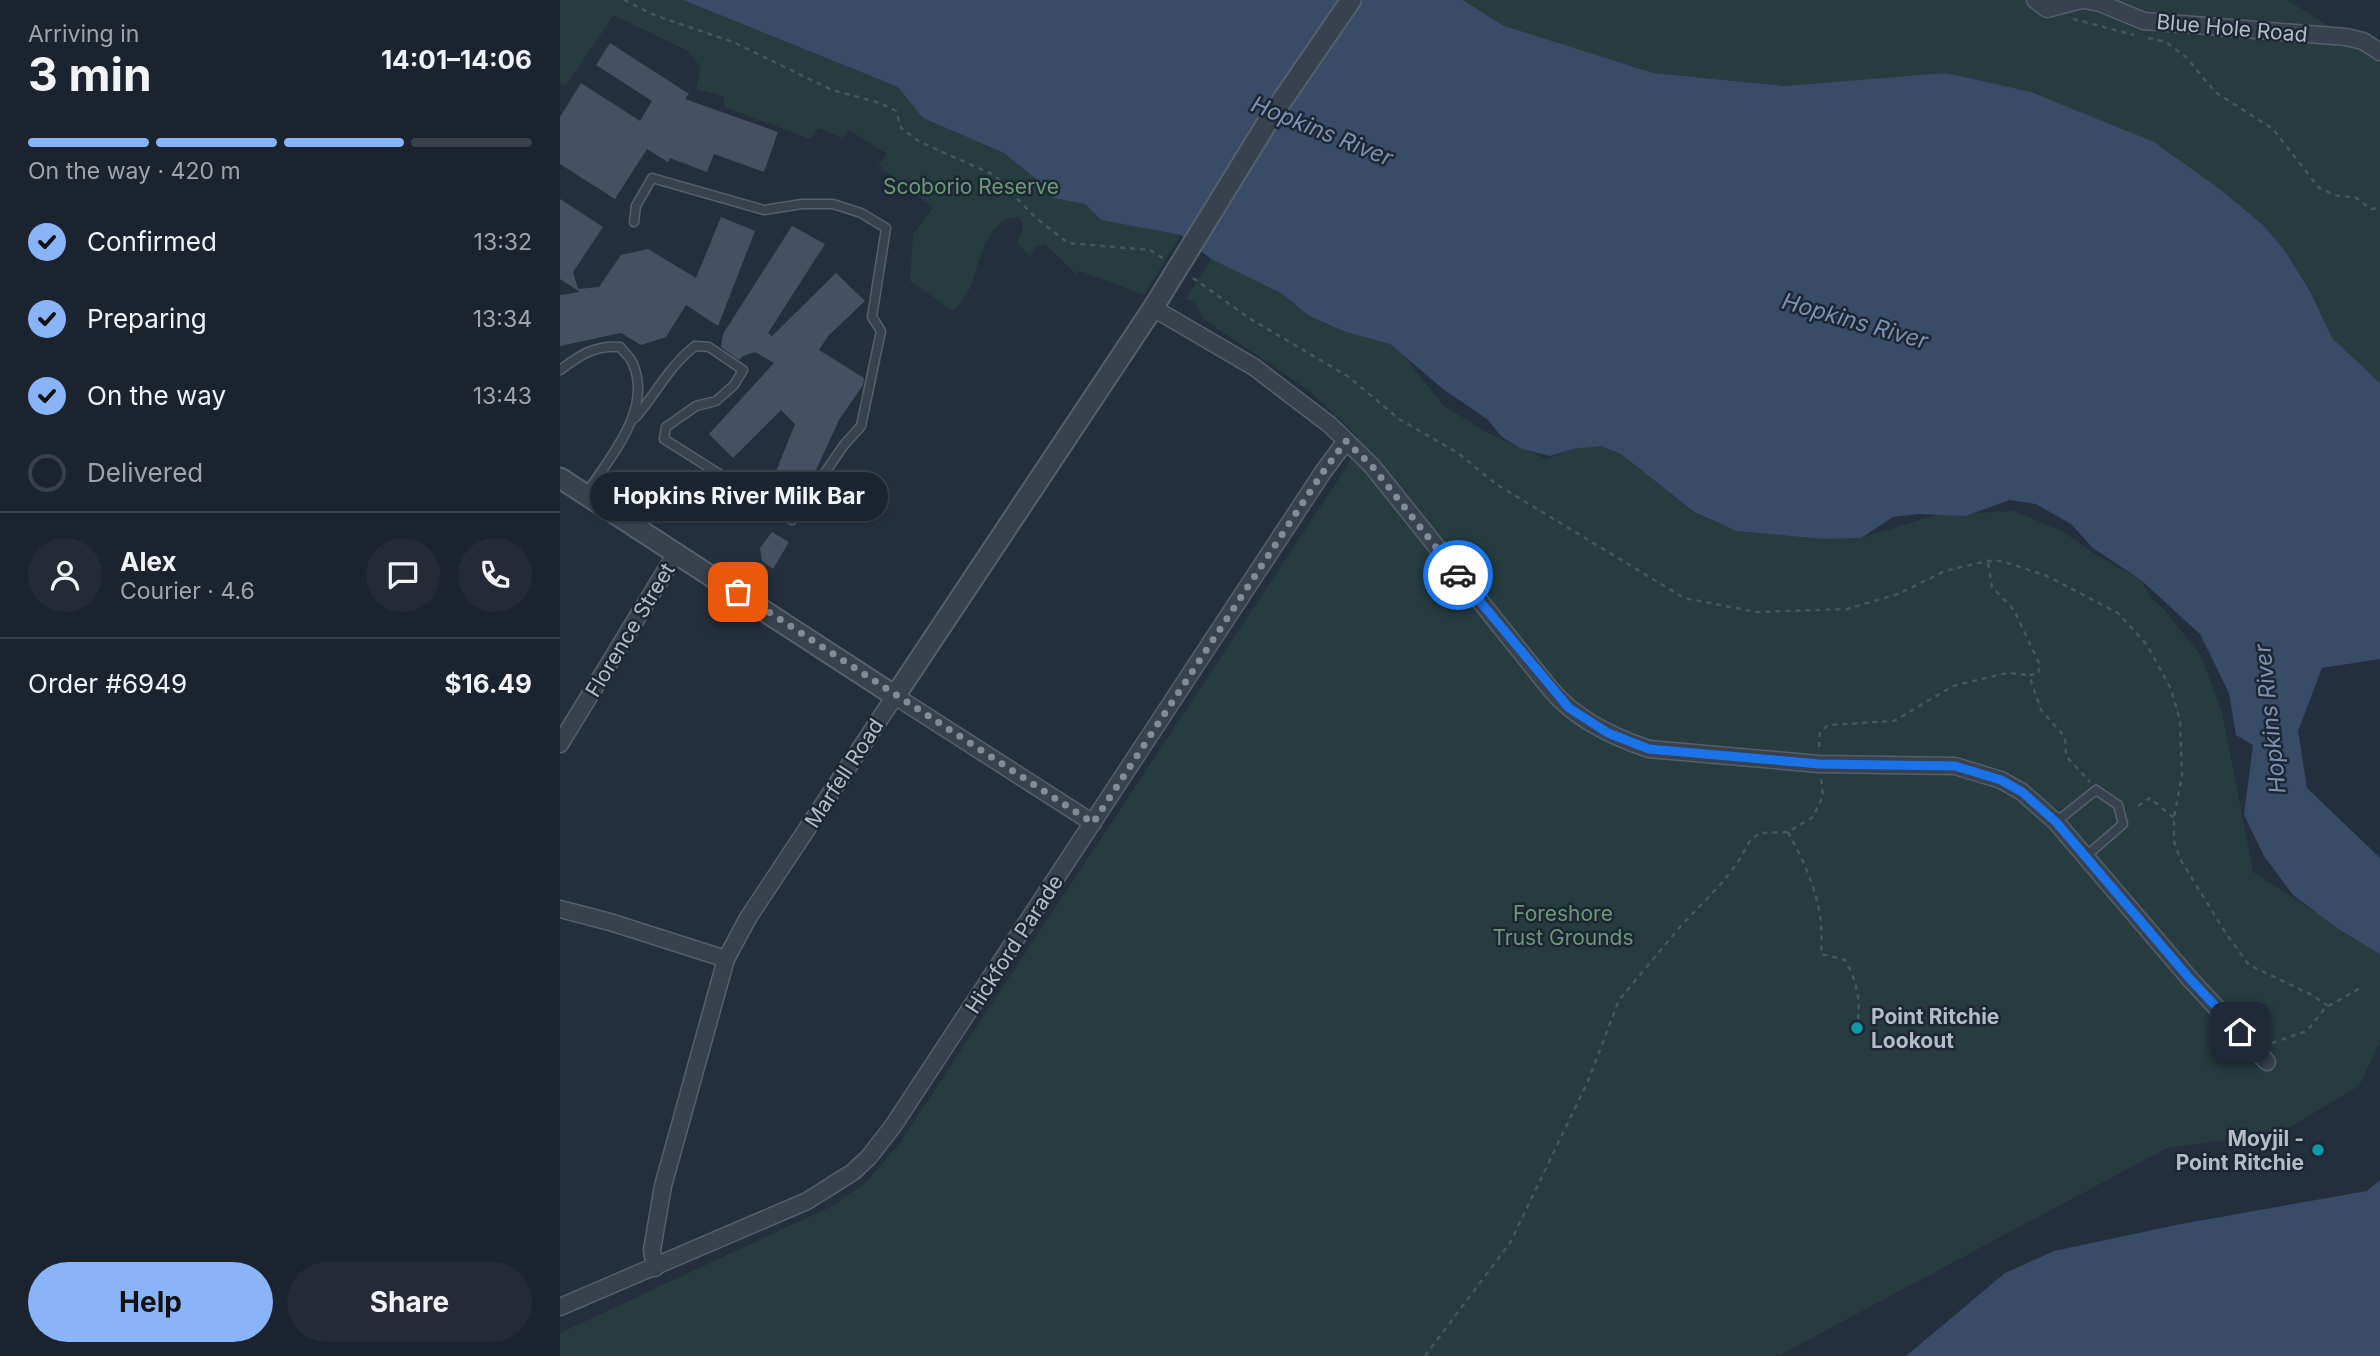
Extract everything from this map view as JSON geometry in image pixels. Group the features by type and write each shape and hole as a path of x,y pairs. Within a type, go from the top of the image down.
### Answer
{"street":[{"name":"Marfell Road","path":"655,1268 652,1250 663,1186 726,959 748,918 1153,308 1272,115 1351,0"},
{"name":"Blue Hole Road","path":"2041,4 2083,0 2100,3 2144,21 2346,37 2363,41 2380,52"},
{"path":"1153,308 1254,367 1330,425 1372,466 1552,691 1583,718 1608,733 1649,749 1819,764 1955,766 1980,772 2022,792 2056,822 2190,979 2267,1062"},
{"name":"Hickford Parade","path":"560,1307 807,1201 845,1178 869,1157 893,1126 1346,441"},
{"path":"560,478 1093,823"},
{"name":"Florence Street","path":"560,744 677,552"},
{"path":"560,909 726,959"}],"lane":[{"path":"586,494 677,359 695,346 709,347 743,370 734,385 716,401 696,406 666,427 664,439 792,520 844,445 861,426 881,331 872,317 886,228 862,213 833,204 803,204 764,210 652,178 636,206 634,222"},
{"path":"560,370 583,353 603,346 620,347 633,365 637,393 635,418"},
{"path":"2056,822 2096,790 2118,805 2123,824 2085,857"}],"path":[{"path":"624,0 653,15 733,42 832,90 880,103 896,111 901,128 920,142 994,175 1036,218 1068,243 1150,250 1182,260 1250,317 1349,377 1399,419 1458,453 1496,484 1684,598 1756,612 1847,608 1898,594 1945,571 1987,561 2002,561 2082,592 2118,613 2147,645 2171,689 2180,720 2182,775 2174,818 2174,841 2180,859 2249,965 2312,995 2328,1006"},
{"path":"2041,4 2089,24 2165,42 2187,58 2215,92 2273,129 2319,188 2338,196 2355,197 2371,209 2380,208"},
{"path":"1425,1356 1510,1243 1588,1081 1619,1000 1680,927 1720,886 1749,842 1759,834 1788,832 1813,817 1823,796 1819,764 1820,732 1828,725 1894,721 1953,686 2007,673 2038,674 2040,665 2014,610 1992,587 1987,561"},
{"path":"2029,675 2041,710 2065,737 2066,756 2096,790"},
{"path":"2138,806 2150,798 2174,818"},
{"path":"1788,832 1803,860 1822,918 1821,954 1844,960 1855,977 1858,995 1857,1028"},
{"path":"2255,1049 2307,1031 2328,1006 2362,987"}],"green space":[{"name":"Scoborio Reserve","path":"560,0 683,0 898,87 923,118 1004,153 1042,184 1053,198 1085,204 1101,220 1181,235 1144,295 1080,271 1076,274 1045,244 1036,246 1030,257 1017,243 1022,230 1019,217 1008,219 991,233 970,288 953,311 910,281 913,234 933,208 878,165 887,154 849,130 842,138 818,128 810,139 725,107 723,96 696,89 701,68 688,51 614,15 566,85 560,82"},
{"path":"1463,0 2287,0 2346,37 2380,52 2380,383 2332,338 2310,291 2285,251 2172,154 2136,135 1946,73 1784,86 1653,73 1502,25"},
{"name":"Foreshore Trust Grounds","path":"1211,259 1281,293 1309,316 1346,332 1390,344 1401,353 1443,405 1486,432 1546,459 1572,449 1601,445 1621,454 1693,512 1738,531 1823,539 1861,538 1936,515 2014,511 2062,531 2098,556 2141,580 2151,598 2164,609 2201,656 2222,712 2253,872 2380,954 2380,1042 2359,1086 2280,1133 2167,1148 1778,1356 560,1356 560,1333 832,1206 865,1183 897,1147 1346,468 1358,437 1308,390 1205,320 1194,302 1186,299"}],"water":[{"name":"Hopkins River","path":"683,0 1463,0 1502,25 1653,73 1784,86 1946,73 2031,92 2154,142 2221,190 2263,225 2285,251 2310,291 2332,338 2380,383 2380,659 2322,668 2298,731 2307,788 2380,858 2380,954 2337,928 2293,895 2264,856 2244,815 2253,745 2236,735 2229,693 2200,634 2141,580 2093,548 2071,524 2036,504 2010,500 1965,516 1918,514 1893,517 1861,538 1823,539 1737,531 1694,512 1621,454 1601,446 1572,449 1550,456 1522,449 1502,437 1487,419 1443,389 1390,344 1346,332 1309,316 1281,293 1211,259 1181,235 1101,220 1085,204 1053,198 1042,184 1004,153 923,118 898,87"},
{"path":"2380,1180 2380,1356 1906,1356 2005,1273 2054,1251 2181,1224 2367,1191"}],"building":[{"path":"610,43 689,94 685,99 778,132 764,172 714,154 707,172 670,158 668,162 647,149 615,199 560,164 560,117 581,83 640,121 652,101 596,65"},
{"path":"560,199 603,227 573,272 578,289 599,287 621,255 648,249 696,278 721,217 755,231 718,326 686,305 666,337 641,345 621,333 560,346 560,295 580,292 560,279"},
{"path":"792,226 825,244 768,333 772,336 836,273 865,301 828,336 819,350 864,378 863,385 839,420 811,481 800,497 771,484 795,424 781,410 733,458 709,434 774,363 755,352 739,360 721,347 723,334"},
{"path":"772,532 789,542 773,569 762,561 760,548"}],"way so far":[{"path":"738,592 1093,823 1346,441 1372,466 1458,575"}],"place":[{"name":"Hopkins River Milk Bar","path":"738,592"},
{"name":"Point Ritchie Lookout","path":"1857,1028"},
{"name":"Moyjil - Point Ritchie","path":"2318,1150"}],"route":[{"path":"1458,575 1558,698 1583,718 1626,741 1649,749 1819,764 1955,766 2001,780 2022,792 2056,822 2190,979 2240,1032"}]}
